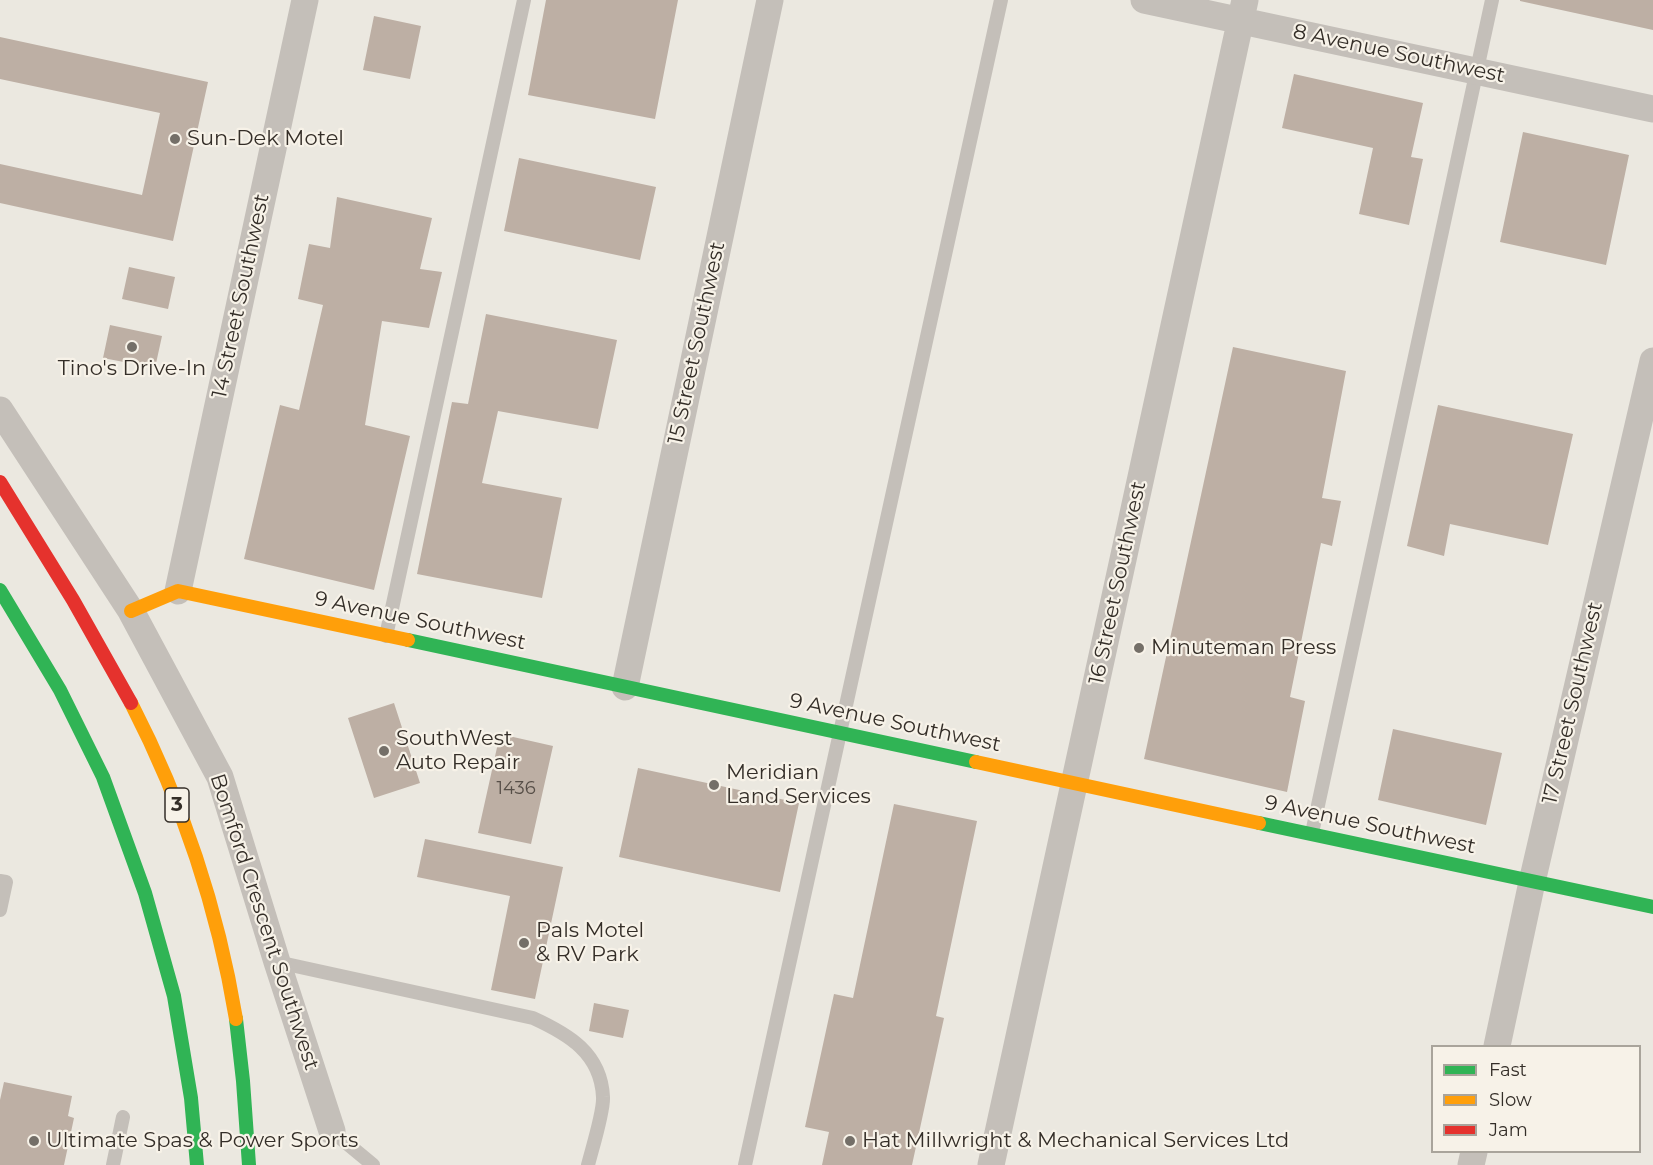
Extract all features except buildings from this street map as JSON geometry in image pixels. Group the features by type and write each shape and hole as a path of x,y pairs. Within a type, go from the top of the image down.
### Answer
{"main road":[{"name":"3","path":"0,482 91,630 138,718 177,804 206,891 232,998 249,1165"},
{"path":"0,590 60,690 103,777 145,893 174,996 191,1098 197,1165"},
{"path":"131,611 178,591"},
{"name":"9 Avenue Southwest","path":"178,591 1653,907"}],"street":[{"name":"14 Street Southwest","path":"178,591 305,0"},
{"name":"15 Street Southwest","path":"625,687 770,0"},
{"name":"8 Avenue Southwest","path":"1144,0 1243,10 1477,71 1653,109"},
{"name":"16 Street Southwest","path":"991,1165 1243,10"},
{"name":"17 Street Southwest","path":"1497,1045 1532,882 1653,361"},
{"name":"Bomford Crescent Southwest","path":"0,410 131,611 220,777 332,1131"}],"lane":[{"path":"386,636 524,0"},
{"path":"746,1165 1001,0"},
{"path":"1312,833 1492,0"},
{"path":"0,881 6,882 0,910"},
{"path":"277,962 533,1018 563,1032 584,1049 597,1073 603,1098 588,1165"},
{"path":"113,1165 123,1117"},
{"path":"332,1131 373,1165"}],"traffic: fast":[{"path":"0,590 60,690 103,777 145,893 174,996 191,1098 197,1165"},
{"path":"408,640 976,762"},
{"path":"1259,823 1653,907"},
{"path":"236,1019 249,1165"}],"traffic: slow":[{"path":"131,611 178,591 408,640"},
{"path":"131,703 166,779 196,857 219,938 236,1019"},
{"path":"976,762 1259,823"}],"traffic: jam":[{"path":"0,482 73,600 131,703"}],"place":[{"name":"Sun-Dek Motel","path":"175,139"},
{"name":"Tino's Drive-In","path":"132,347"},
{"name":"Minuteman Press","path":"1139,648"},
{"name":"SouthWest Auto Repair","path":"384,751"},
{"name":"Meridian Land Services","path":"714,785"},
{"name":"Pals Motel & RV Park","path":"524,943"},
{"name":"Ultimate Spas & Power Sports","path":"34,1141"},
{"name":"Hat Millwright & Mechanical Services Ltd","path":"850,1141"}]}
